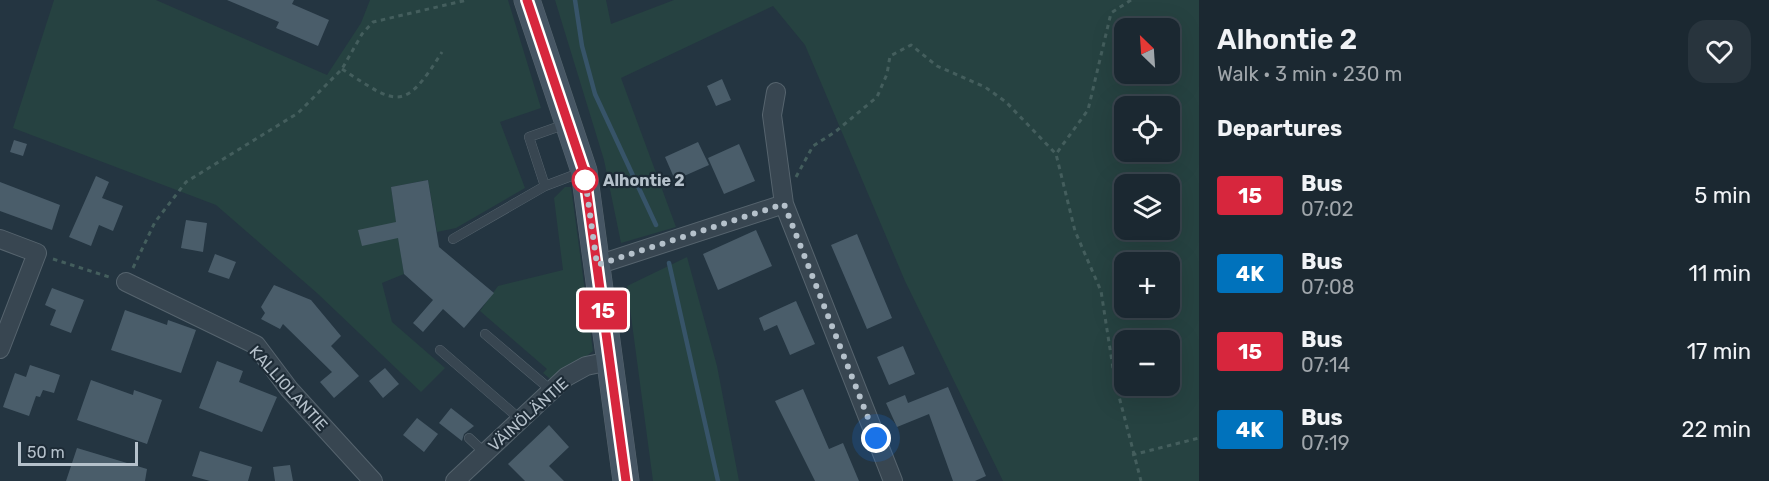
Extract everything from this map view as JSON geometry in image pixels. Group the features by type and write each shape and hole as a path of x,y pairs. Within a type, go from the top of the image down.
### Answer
{"street":[{"path":"527,0 584,171 626,481"},
{"path":"776,92 772,115 784,204 893,481"},
{"path":"597,265 784,204"},
{"path":"0,239 37,253 0,349"},
{"name":"KALLIOLANTIE","path":"126,282 256,345 289,389 373,481"},
{"name":"VÄINÖLÄNTIE","path":"455,481 566,377 586,366 610,361"}],"lane":[{"path":"546,186 529,137 568,124"},
{"path":"453,239 546,186 584,171"},
{"path":"485,334 552,391"},
{"path":"440,350 521,420"},
{"path":"470,438 485,453"}],"path":[{"path":"37,253 126,282 155,222 186,182 298,113 342,69 362,34 373,22 466,0"},
{"path":"1056,154 1088,110 1111,13 1131,0"},
{"path":"781,182 799,176 813,146 878,97 887,74 890,56 911,45 937,66 992,92 1056,154 1075,231 1101,291 1115,381 1132,455 1141,481"},
{"path":"342,69 381,94 394,99 408,96 427,76 441,52"},
{"path":"1132,455 1199,438"}],"green space":[{"path":"54,0 156,0 327,75 361,23 370,0 508,0 541,108 500,122 525,188 456,228 437,232 428,180 391,187 404,274 382,283 392,322 445,368 421,392 317,293 216,205 13,128"},
{"path":"555,0 606,0 611,24 674,0 1199,0 1199,481 1003,481 905,281 805,45 773,6 621,78 676,227 621,243 604,160"},
{"path":"565,187 571,187 593,351 554,382 543,373 547,369 480,311 498,286 563,270 554,198"},
{"path":"687,257 717,366 739,481 653,481 627,286"}],"building":[{"path":"227,0 294,0 292,4 329,20 318,46 276,28 279,22"},
{"path":"722,79 731,100 716,106 707,86"},
{"path":"14,140 27,144 23,156 10,152"},
{"path":"698,142 709,165 675,180 665,157"},
{"path":"739,144 755,181 724,194 708,158"},
{"path":"96,176 109,182 102,198 123,206 113,231 99,225 91,246 69,237"},
{"path":"428,180 439,247 494,293 464,328 443,309 423,332 413,323 433,300 404,274 398,238 362,246 358,230 396,222 391,187"},
{"path":"0,182 60,205 52,230 0,211"},
{"path":"186,220 207,223 203,252 181,248"},
{"path":"756,230 772,266 718,290 703,254"},
{"path":"857,234 892,318 867,329 831,245"},
{"path":"215,254 236,262 229,279 208,272"},
{"path":"274,285 311,300 341,336 331,346 359,376 334,398 320,382 332,372 283,324 280,329 261,319 265,313 261,307"},
{"path":"52,288 84,300 71,333 50,325 56,310 45,305"},
{"path":"796,301 815,344 790,355 777,325 764,331 759,318"},
{"path":"125,310 167,325 168,320 196,330 181,373 111,350"},
{"path":"903,346 915,374 889,385 877,357"},
{"path":"217,361 243,371 239,382 277,397 262,432 199,408"},
{"path":"30,365 60,375 54,393 43,390 40,397 36,396 29,416 3,407 15,373 26,377"},
{"path":"385,368 399,384 383,398 369,381"},
{"path":"91,380 133,395 134,390 162,400 147,444 77,420"},
{"path":"948,387 986,476 975,481 953,481 929,414 897,427 886,403 905,395 908,403"},
{"path":"803,389 829,449 843,443 859,481 815,481 775,401"},
{"path":"451,408 474,426 464,434 462,441 439,423"},
{"path":"417,418 438,434 424,452 403,435"},
{"path":"549,425 569,447 549,466 564,481 525,481 508,464"},
{"path":"77,448 147,469 145,481 66,481"},
{"path":"200,451 252,467 248,481 210,481 192,476"},
{"path":"290,465 293,481 275,481 273,467"}],"waterway":[{"path":"575,0 582,46 595,94 656,225"},
{"path":"669,263 718,481"}],"bus line":[{"name":"15","path":"527,0 584,171 626,481"}],"place":[{"name":"Alhontie 2","path":"585,180"}],"route":[{"path":"585,180 584,171 597,265 784,204 876,438"}]}
